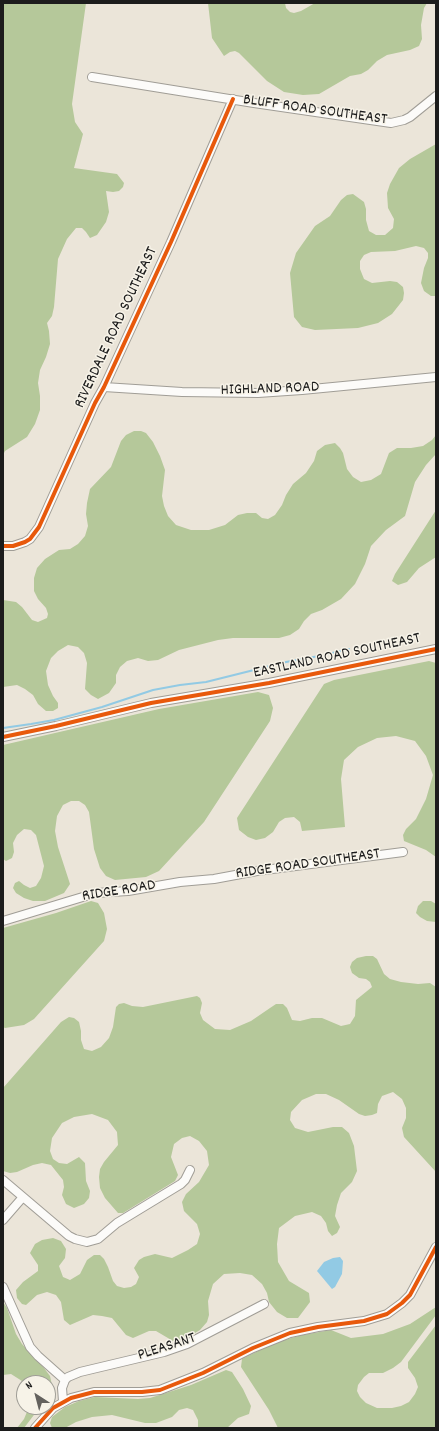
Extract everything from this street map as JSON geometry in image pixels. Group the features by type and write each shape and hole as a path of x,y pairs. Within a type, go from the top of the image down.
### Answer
{"street":[{"name":"BLUFF ROAD SOUTHEAST","path":"92,77 322,114 391,123 410,117 436,96"},
{"name":"RIVERDALE ROAD SOUTHEAST","path":"3,546 14,546 25,542 39,527 95,403 104,387 171,242 233,100"},
{"name":"HIGHLAND ROAD","path":"104,387 182,392 258,393 436,377"},
{"name":"EASTLAND ROAD SOUTHEAST","path":"3,737 151,703 243,688 436,649"},
{"name":"RIDGE ROAD SOUTHEAST","path":"214,879 257,871 403,852"},
{"name":"RIDGE ROAD","path":"3,921 96,893 128,891 180,882 214,879"},
{"path":"3,1180 69,1236 80,1241 93,1241 102,1237 116,1223 181,1184 185,1180 190,1170"},
{"path":"3,1220 23,1197"},
{"path":"35,1428 53,1408 63,1401 94,1392 142,1392 160,1390 203,1373 253,1348 290,1333 318,1327 364,1321 388,1314 410,1295 436,1247"},
{"path":"3,1287 30,1347 65,1380 62,1388 63,1401"},
{"name":"PLEASANT","path":"65,1380 68,1377 80,1372 164,1352 187,1344 264,1304"}],"green space":[{"path":"3,3 86,3 72,104 75,122 83,134 74,168 117,174 124,183 123,187 119,191 106,191 109,212 106,222 97,235 90,238 82,228 76,228 67,239 58,259 54,307 52,316 47,323 50,344 40,370 38,383 40,410 35,424 27,437 5,451 3,455"},
{"path":"208,3 285,3 286,8 290,12 294,13 301,11 315,3 427,3 424,8 421,25 422,39 419,46 410,50 387,55 377,61 368,70 361,74 350,76 319,94 303,95 284,92 267,81 239,53 235,51 224,56 212,38"},
{"path":"436,144 436,296 431,296 424,291 421,283 428,258 428,253 424,248 416,246 395,251 371,252 364,255 360,261 360,269 364,279 372,283 390,281 397,282 403,287 403,300 392,314 378,323 358,328 315,330 302,327 294,317 290,273 296,253 315,226 330,216 341,200 347,195 353,194 364,202 369,231 376,235 385,235 393,228 394,219 388,208 387,193 390,184 399,168 410,159"},
{"path":"134,431 146,433 153,442 160,456 165,470 162,496 168,516 176,525 191,530 209,530 225,525 238,515 247,513 256,513 262,518 268,519 275,515 293,484 306,473 314,461 317,451 325,445 335,443 340,448 343,453 347,469 353,477 361,482 371,480 381,474 389,453 397,448 423,446 432,440 436,435 436,454 426,465 415,482 405,516 386,530 371,546 365,564 355,584 341,599 322,610 311,614 299,629 290,635 279,638 233,638 218,640 179,650 158,660 148,661 138,658 127,661 120,667 116,675 116,683 109,693 98,699 85,689 87,663 84,653 78,647 68,645 58,651 51,658 46,671 48,685 58,703 58,708 53,711 46,711 38,704 33,695 25,689 17,685 3,687 3,600 16,602 32,620 38,622 47,618 48,614 46,608 38,599 34,591 34,578 37,568 45,559 59,550 70,549 78,544 85,536 88,526 86,514 90,489 111,467 121,441 126,435"},
{"path":"436,510 436,557 419,568 407,582 398,585 392,581 395,574"},
{"path":"429,661 436,663 436,857 426,850 404,841 403,835 406,829 416,819 426,799 433,775 426,756 415,741 396,736 377,738 358,747 344,760 341,779 345,827 302,831 300,822 294,817 285,818 279,822 273,832 265,838 256,840 248,837 239,830 237,818 324,684 334,680"},
{"path":"258,692 269,695 273,708 270,721 204,822 159,871 146,877 115,880 106,876 100,868 94,849 89,812 85,805 79,801 71,801 63,805 57,816 55,831 58,847 70,884 64,893 45,901 33,901 16,893 13,888 15,883 19,881 30,888 36,886 41,878 44,866 36,835 31,830 24,829 17,835 13,843 14,852 12,858 6,861 3,859 3,745 159,709"},
{"path":"91,901 98,903 104,913 107,929 104,941 34,1019 24,1025 3,1027 3,928 56,913"},
{"path":"423,901 431,901 436,904 436,922 427,921 416,913 418,906"},
{"path":"373,956 377,959 384,974 390,979 418,984 430,983 436,987 436,1172 404,1137 402,1128 406,1118 406,1108 402,1099 393,1092 382,1096 378,1104 377,1113 365,1116 359,1114 339,1100 326,1094 316,1094 302,1100 291,1112 290,1120 295,1128 308,1132 333,1127 342,1127 349,1133 354,1146 357,1171 352,1182 341,1193 337,1205 335,1216 340,1227 337,1233 332,1236 321,1216 312,1212 295,1216 279,1228 277,1244 278,1262 289,1281 309,1293 310,1302 298,1318 287,1318 277,1312 269,1302 267,1293 262,1284 252,1275 240,1273 224,1274 213,1284 208,1301 209,1315 207,1322 200,1330 185,1339 173,1341 156,1331 149,1331 133,1338 126,1335 112,1318 102,1316 93,1315 70,1325 64,1320 61,1302 56,1295 47,1292 37,1295 26,1305 22,1304 17,1298 16,1290 23,1282 38,1271 38,1265 30,1253 35,1244 42,1240 53,1238 61,1241 66,1249 65,1258 59,1266 63,1277 70,1280 80,1274 87,1260 94,1255 100,1255 108,1267 113,1281 117,1286 124,1288 131,1287 136,1284 139,1277 134,1268 139,1260 155,1254 172,1258 197,1244 200,1234 197,1224 184,1211 182,1202 186,1194 199,1182 209,1165 207,1151 199,1141 190,1136 182,1138 174,1144 171,1157 178,1175 175,1181 123,1213 118,1213 105,1198 100,1188 99,1177 100,1169 104,1162 118,1145 117,1132 108,1120 92,1114 74,1117 62,1123 52,1138 50,1151 53,1159 59,1163 67,1164 79,1157 85,1163 86,1181 90,1191 89,1198 84,1204 74,1208 66,1204 62,1195 64,1187 63,1180 51,1165 42,1163 17,1172 10,1173 3,1171 3,1088 61,1022 69,1017 74,1018 79,1022 81,1040 84,1049 92,1051 101,1047 109,1038 113,1027 116,1007 119,1004 124,1003 132,1006 143,1007 197,996 200,998 202,1003 200,1013 203,1020 215,1029 230,1030 251,1021 276,1004 283,1004 287,1008 292,1020 300,1021 312,1018 322,1018 341,1026 350,1024 355,1016 356,1000 372,987 370,982 366,979 359,978 352,973 350,967 352,962 357,958"},
{"path":"3,1302 7,1308 16,1334 22,1344 49,1375 16,1375 16,1377 11,1374 3,1375"},
{"path":"436,1307 436,1315 401,1362 383,1373 369,1373 358,1385 357,1391 366,1403 377,1408 392,1408 409,1402 418,1387 415,1378 408,1368 408,1362 436,1325 436,1428 278,1428 269,1410 241,1367 242,1359 274,1343 302,1335 331,1330 351,1338 383,1334 410,1324"},
{"path":"226,1370 232,1372 243,1389 251,1406 249,1414 238,1418 227,1428 198,1428 198,1420 193,1410 187,1408 179,1410 172,1417 156,1423 145,1423 112,1415 92,1417 76,1422 65,1428 52,1428 50,1423 52,1417 65,1407 79,1401 95,1397 138,1399 150,1398 191,1385"},
{"path":"26,1415 34,1415 24,1428 17,1428"}],"water":[{"path":"340,1257 343,1261 342,1274 335,1287 332,1289 317,1271 324,1262"}],"waterway":[{"path":"328,654 349,649"},
{"path":"3,728 54,720 102,707 153,690 206,682 286,662 319,656"}],"cycle path":[{"path":"3,546 13,546 25,542 30,539 39,527 95,403 104,387 171,242 233,99"},
{"path":"3,737 151,703 269,683 436,649"},
{"path":"35,1428 53,1408 71,1398 94,1392 142,1392 160,1390 203,1373 253,1348 290,1333 318,1327 364,1321 387,1314 410,1295 436,1247"}]}
